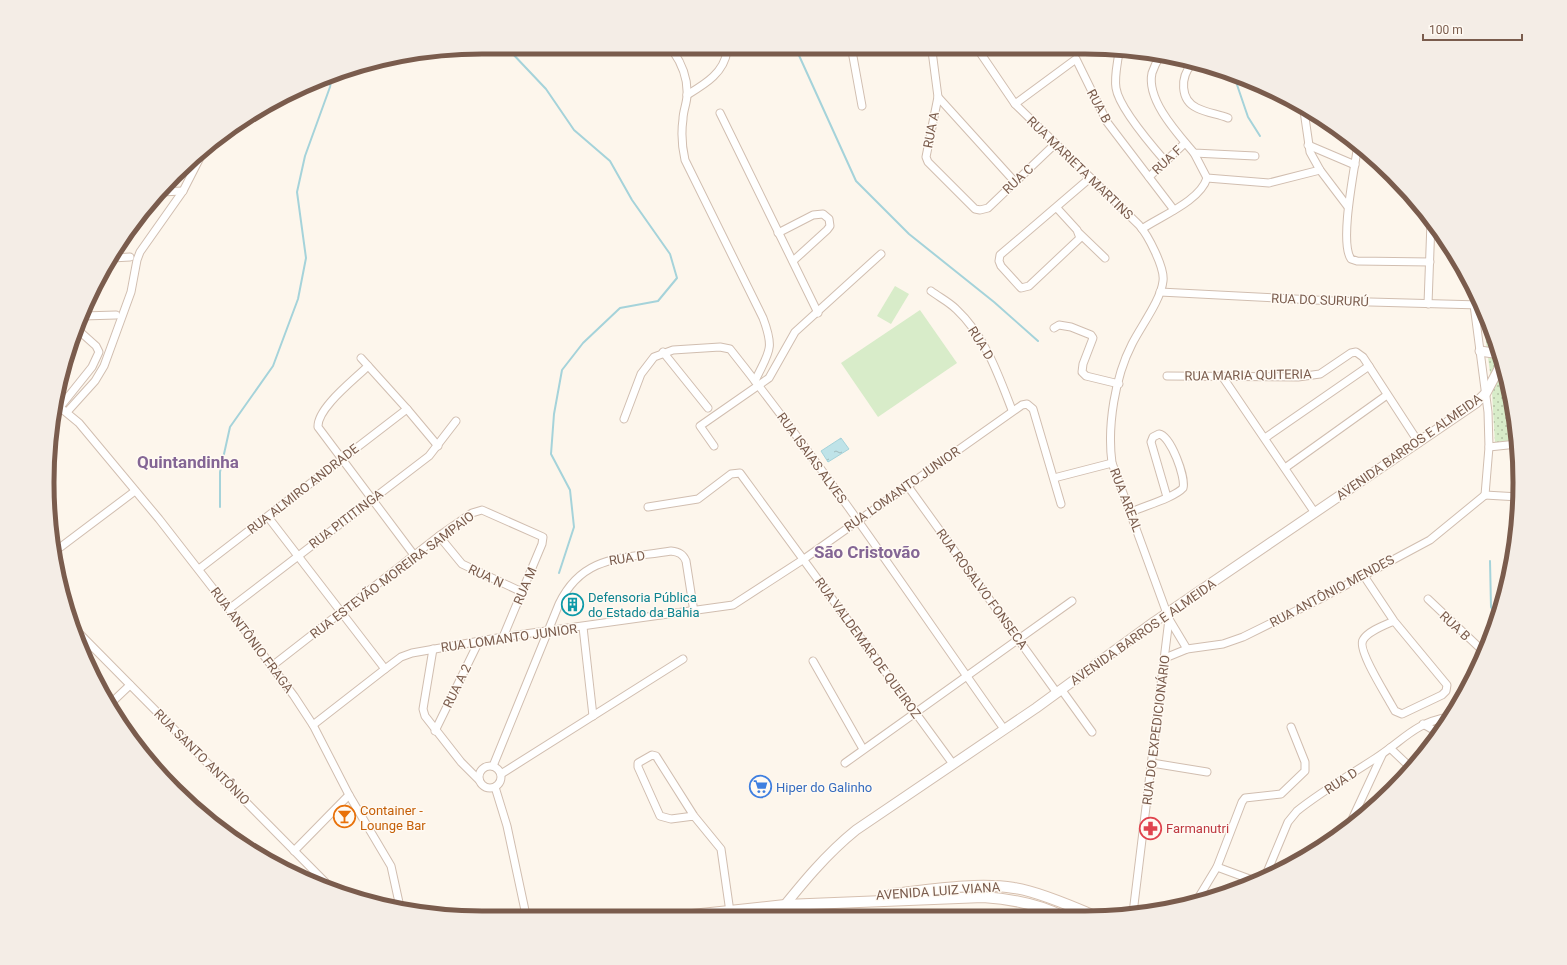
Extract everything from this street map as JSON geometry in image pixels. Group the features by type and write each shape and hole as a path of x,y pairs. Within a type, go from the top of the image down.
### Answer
{"main road":[{"name":"AVENIDA LUIZ VIANA","path":"823,903 851,898 942,889 1005,887 1016,888 1082,911"},
{"path":"1004,898 1005,887"},
{"name":"AVENIDA LUIZ VIANA","path":"738,911 785,905 941,898 1004,898 1028,903 1049,911"}],"street":[{"path":"675,54 683,68 687,95 682,133 685,160 763,318 769,334 770,350 757,383"},
{"path":"687,95 712,78 721,68 726,54"},
{"path":"853,54 862,106"},
{"name":"RUA A","path":"932,54 938,97 926,157 933,167 975,209 980,210"},
{"name":"RUA MARIETA MARTINS","path":"981,54 1015,104 1142,229 1163,274 1160,292"},
{"path":"1119,56 1116,79 1118,93 1140,131 1166,162"},
{"name":"RUA B","path":"1015,104 1076,59 1106,122 1174,210"},
{"path":"1142,229 1174,210 1193,196 1206,183 1207,178 1194,154 1165,116 1154,95 1152,73 1158,61"},
{"path":"1190,68 1183,80 1183,88 1190,103 1207,112 1228,118"},
{"path":"938,97 1015,182"},
{"path":"720,113 818,313"},
{"path":"1304,114 1308,145 1320,170 1348,207"},
{"name":"RUA F","path":"1149,177 1185,143"},
{"name":"RUA C","path":"980,210 988,208 1055,144"},
{"path":"1308,145 1355,165"},
{"path":"1357,152 1348,207 1347,251 1350,259 1357,261 1430,262"},
{"path":"1194,154 1254,156"},
{"path":"67,412 95,381 104,366 131,292 137,260 183,191 198,162"},
{"path":"1207,178 1269,183 1320,170"},
{"path":"1079,233 1078,242 1029,286 1024,288 1018,285 1001,266 999,258 1090,178"},
{"path":"168,192 183,191"},
{"path":"1056,207 1079,233 1105,258"},
{"path":"778,233 813,215 823,214 829,219 830,222 827,230 793,261"},
{"path":"1428,304 1431,231"},
{"path":"714,446 700,426 757,383 768,378 795,332 818,313 881,254"},
{"path":"118,257 130,256"},
{"name":"RUA D","path":"931,291 955,308 980,340 995,365 1012,410"},
{"name":"RUA DO SURURÚ","path":"1160,292 1474,305"},
{"name":"RUA AREAL","path":"1160,292 1128,351 1118,384 1109,433 1112,463 1168,616"},
{"path":"1478,313 1480,351 1486,393 1489,447 1485,495 1512,497"},
{"path":"88,316 116,315"},
{"path":"1054,328 1059,325 1065,325 1091,335 1093,338 1083,364 1082,372 1086,376 1118,384"},
{"path":"62,402 92,367 99,352 96,346 82,333"},
{"name":"RUA ISAIAS ALVES","path":"624,419 641,374 647,363 663,352 673,350 730,348 857,521 1004,729"},
{"path":"1480,351 1492,353"},
{"path":"663,352 708,408"},
{"name":"RUA MARIA QUITERIA","path":"1167,376 1315,375 1325,371 1354,352 1361,355 1369,366 1387,396 1419,442"},
{"path":"361,358 438,446"},
{"path":"368,366 327,406 318,422 320,432 414,555"},
{"path":"1265,438 1369,366"},
{"name":"AVENIDA BARROS E ALMEIDA","path":"780,911 817,866 839,843 856,830 1476,403 1486,393 1498,371"},
{"path":"1222,376 1315,513"},
{"path":"1285,468 1387,396"},
{"name":"RUA LOMANTO JUNIOR","path":"313,725 401,657 412,653 433,648 503,637 694,612 733,605 804,559 1022,404 1027,404 1033,409 1054,478"},
{"name":"RUA ANTÔNIO FRAGA","path":"61,408 79,423 199,569 272,666 313,725 349,795 391,866 399,903"},
{"name":"RUA ALMIRO ANDRADE","path":"199,569 407,409"},
{"name":"RUA PITITINGA","path":"229,609 429,456 456,421"},
{"path":"1131,512 1168,497 1182,490 1184,482 1170,443 1165,436 1159,434 1153,437 1151,442 1168,497"},
{"path":"1489,447 1511,445"},
{"path":"1061,504 1054,478 1112,463"},
{"name":"RUA VALDEMAR DE QUEIROZ","path":"648,507 698,499 731,474 740,473 953,764"},
{"name":"RUA ROSALVO FONSECA","path":"907,485 1019,639 1092,732"},
{"path":"59,548 135,490"},
{"name":"RUA ANTÔNIO MENDES","path":"1165,658 1187,649 1223,644 1243,637 1364,576 1430,540 1485,495"},
{"name":"RUA ESTEVÃO MOREIRA SAMPAIO","path":"272,666 414,555 472,513 482,510 541,534"},
{"path":"268,517 385,669"},
{"name":"RUA M","path":"503,637 542,544 541,534"},
{"name":"RUA N","path":"439,536 462,564 522,592"},
{"name":"RUA D","path":"493,766 566,590 578,575 588,568 603,562 671,551 678,552 684,556 686,561 694,612"},
{"path":"1364,576 1394,620 1445,681 1447,688 1438,697 1402,714 1395,711 1365,655 1362,645 1364,638 1394,620"},
{"name":"RUA B","path":"1428,599 1479,648"},
{"path":"845,763 966,675 1072,601"},
{"name":"RUA DO EXPEDICIONÁRIO","path":"1168,616 1187,649"},
{"name":"RUA DO EXPEDICIONÁRIO","path":"1134,908 1165,658 1168,616"},
{"path":"583,627 593,716"},
{"name":"RUA SANTO ANTÔNIO","path":"84,638 322,879"},
{"name":"RUA A 2","path":"435,731 479,641"},
{"path":"433,648 424,708 428,722 460,762 484,786 495,787"},
{"path":"495,787 500,781 501,774 684,659"},
{"path":"813,661 864,749"},
{"path":"113,701 130,685"},
{"name":"RUA D","path":"1268,869 1292,816 1304,806 1382,754 1423,724 1442,719"},
{"path":"1423,724 1434,730"},
{"path":"1200,894 1216,867 1242,802 1250,798 1281,794 1303,775 1306,766 1305,762 1291,727"},
{"path":"1390,748 1407,765"},
{"path":"1354,815 1382,754"},
{"path":"694,816 671,819 666,819 660,816 638,767 638,763 652,755 656,756 694,816 721,849 730,911"},
{"path":"1152,763 1207,772"},
{"path":"479,780 482,769 493,766 501,774"},
{"path":"495,787 507,826 525,911"},
{"path":"294,851 349,795"},
{"path":"1216,867 1247,878"},
{"path":"785,905 791,911"}],"green space":[{"path":"895,286 909,294 891,324 877,316"},
{"path":"920,310 957,363 878,417 841,363"},
{"path":"1485,331 1497,368 1491,380"},
{"path":"1499,377 1505,399 1511,441 1495,443 1492,393"}],"water":[{"path":"841,438 849,449 828,462 821,451"}],"waterway":[{"path":"513,54 546,89 574,130 610,161 632,200 670,254 677,278 658,301 620,308 583,343 562,370 554,414 551,454 570,490 574,527 559,573"},
{"path":"798,54 856,181 909,234 994,302 1038,341"},
{"path":"220,507 220,472 230,427 273,366 298,299 306,258 297,192 305,156 331,82"},
{"path":"1236,82 1248,117 1260,136"},
{"path":"1490,561 1491,607 1493,610"}],"place":[{"name":"Defensoria Pública do Estado da Bahia","path":"572,604"},
{"name":"Hiper do Galinho","path":"761,787"},
{"name":"Container - Lounge Bar","path":"345,817"},
{"name":"Farmanutri","path":"1150,828"}],"district":[{"name":"Quintandinha","path":"188,462"},
{"name":"São Cristovão","path":"867,552"}]}
